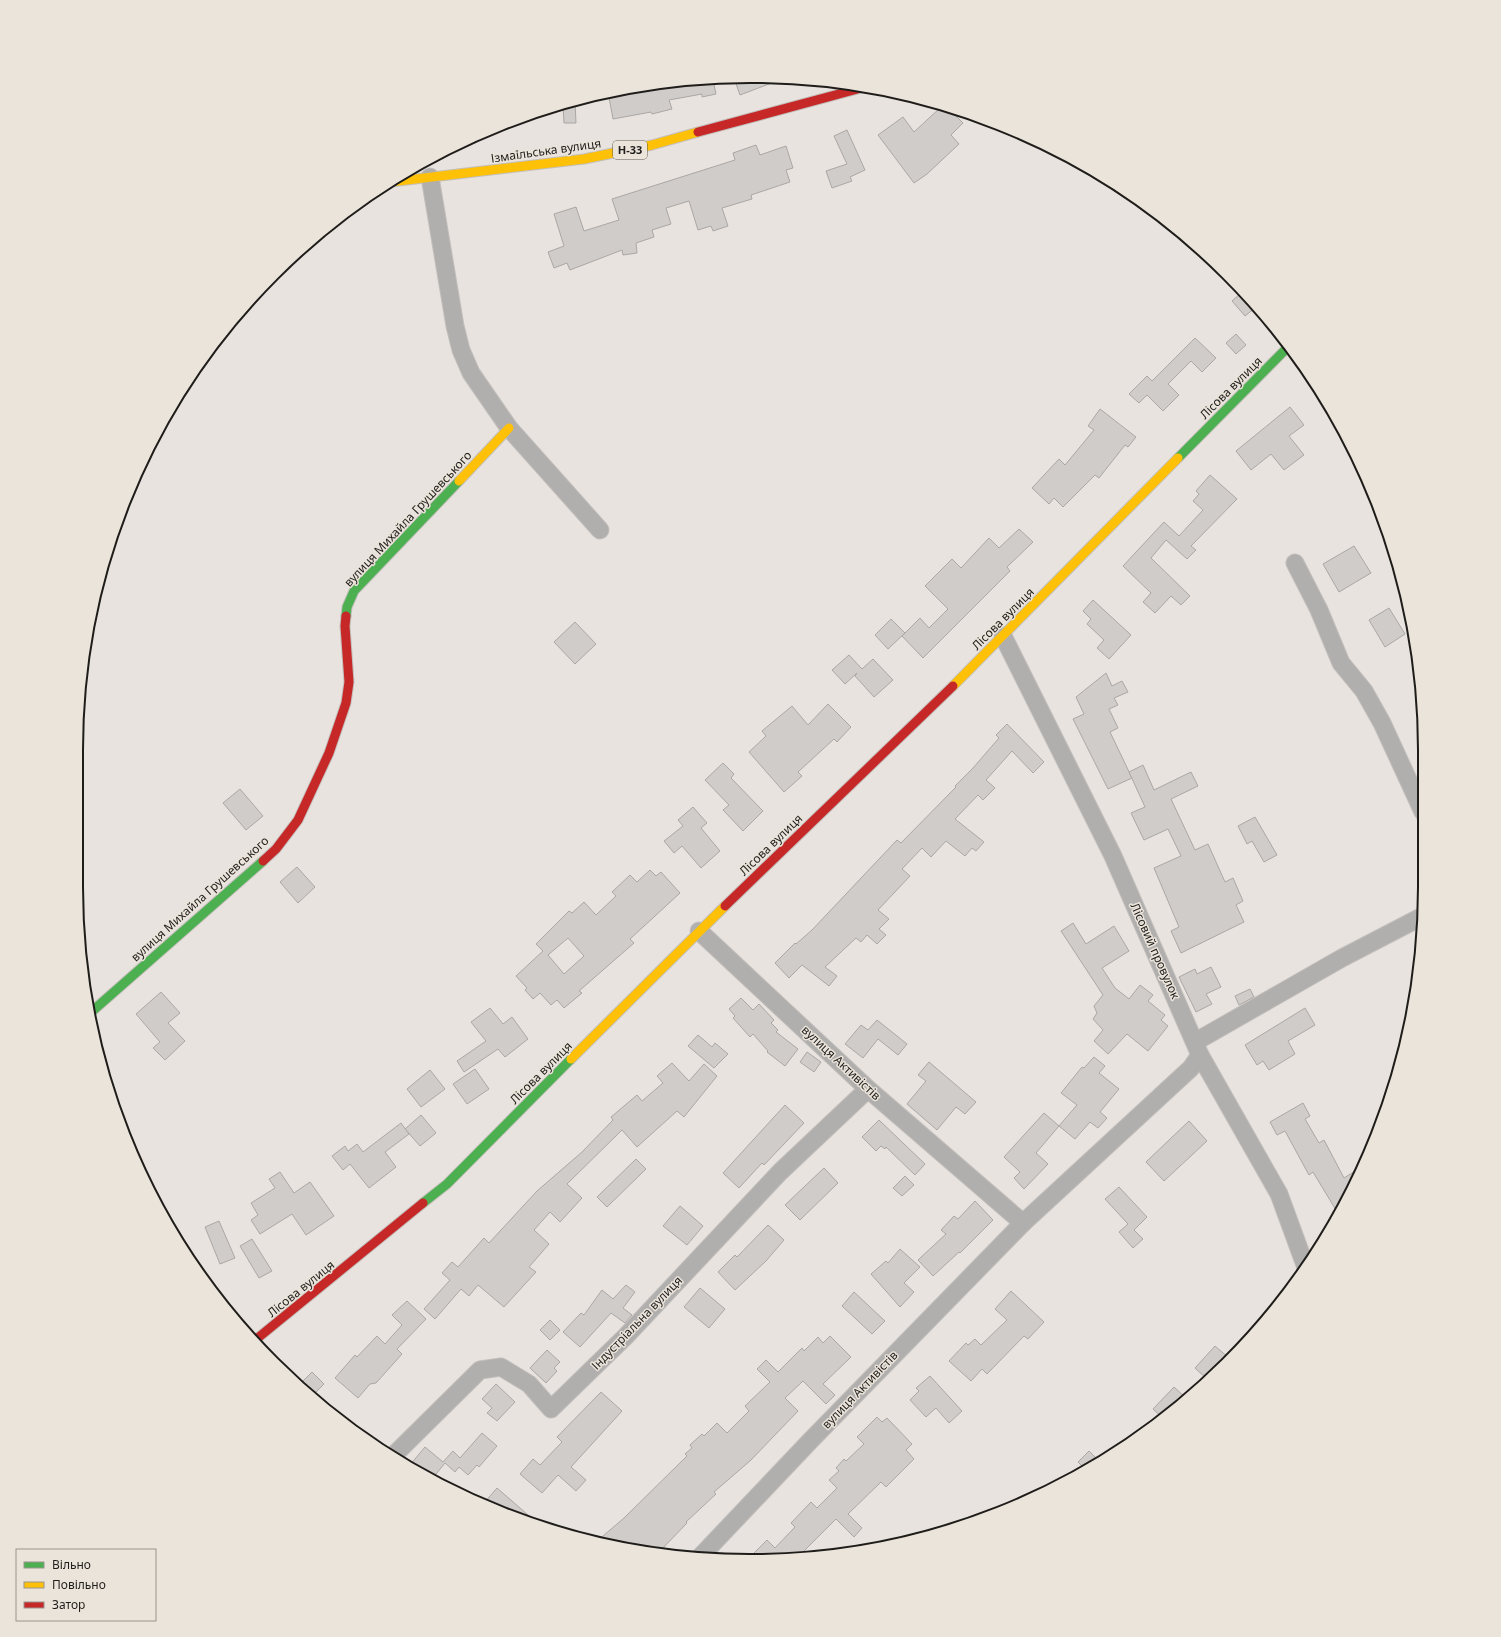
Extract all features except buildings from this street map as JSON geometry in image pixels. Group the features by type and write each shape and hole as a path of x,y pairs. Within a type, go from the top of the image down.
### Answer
{"street":[{"name":"Ізмаїльська вулиця","path":"404,180 584,159 652,146 850,91"},
{"path":"430,177 461,350 471,373 509,428 600,530"},
{"name":"Лісова вулиця","path":"259,1338 447,1184 699,930 850,787 1003,636 1285,350"},
{"name":"вулиця Михайла Грушевського","path":"95,1009 276,849 298,820 329,753 346,703 349,682 345,626 347,607 354,591 509,428"},
{"path":"1295,563 1319,610 1341,663 1364,691 1418,801"},
{"name":"Лісовий провулок","path":"1003,636 1113,856 1198,1048 1279,1194 1303,1261"},
{"path":"1198,1048 1342,958 1417,919"},
{"name":"вулиця Активістів","path":"699,930 868,1089 1023,1224"},
{"name":"вулиця Активістів","path":"704,1553 811,1440 1023,1224 1191,1068 1198,1048"},
{"name":"Індустріальна вулиця","path":"397,1452 480,1370 501,1367 529,1384 551,1409 626,1336 780,1172 868,1089"}],"traffic: fast":[{"path":"1178,458 1285,350"},
{"path":"346,616 347,607 354,591 459,481"},
{"path":"95,1009 263,861"},
{"path":"423,1203 447,1184 571,1059"}],"traffic: slow":[{"path":"403,180 584,159 652,145 698,132"},
{"path":"459,481 509,428"},
{"path":"953,686 1178,458"},
{"path":"571,1059 725,906"}],"traffic: jam":[{"path":"698,132 850,91"},
{"path":"263,861 276,849 298,820 329,753 346,703 349,682 345,626 346,616"},
{"path":"725,906 953,686"},
{"path":"259,1337 423,1203"}]}
